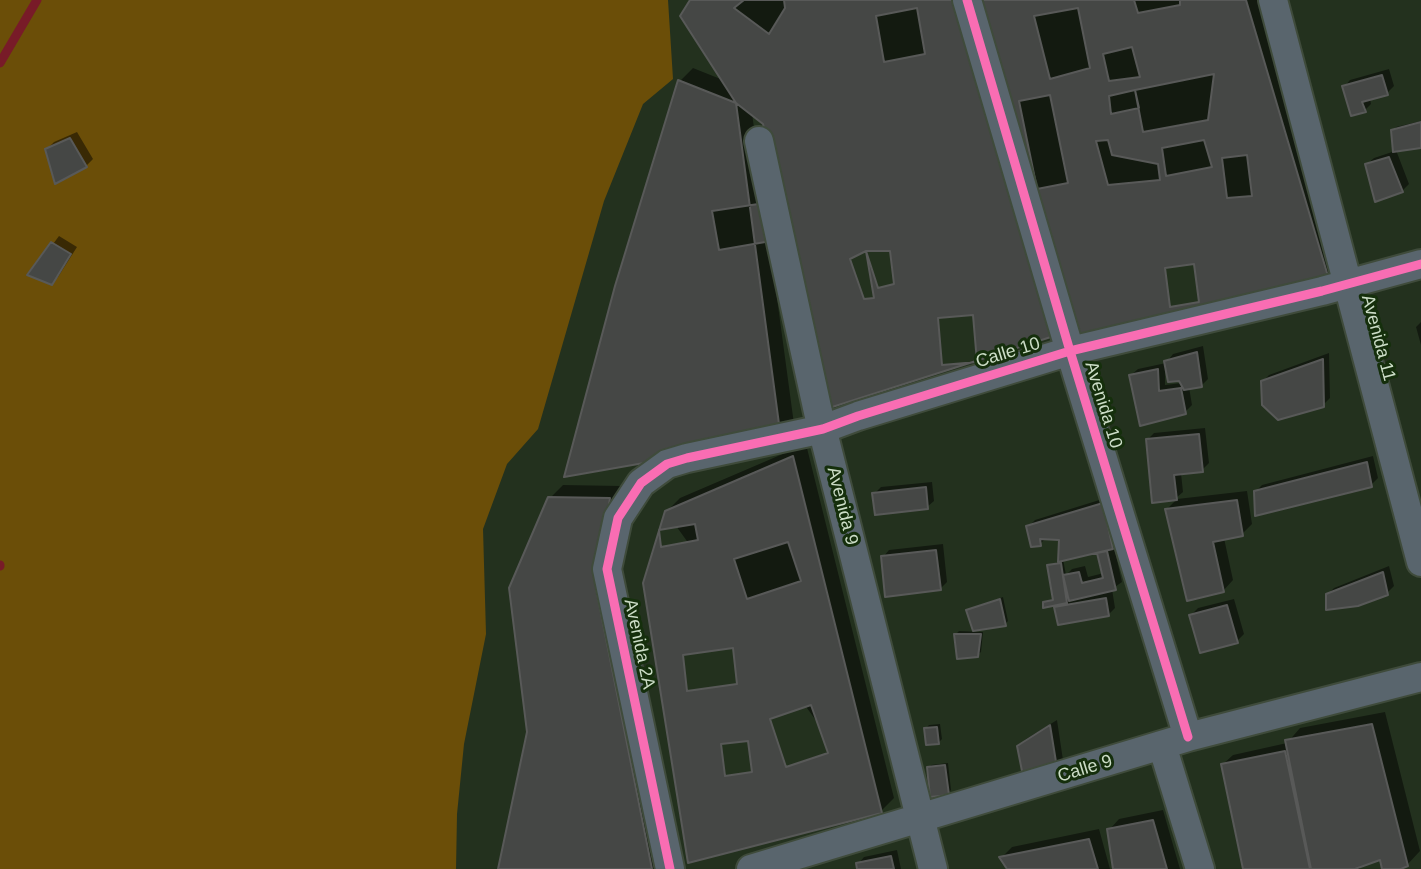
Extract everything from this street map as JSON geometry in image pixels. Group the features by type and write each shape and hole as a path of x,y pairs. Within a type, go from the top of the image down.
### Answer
{"street":[{"name":"Avenida 10","path":"967,0 1070,351 1175,741 1199,869"},
{"name":"Avenida 11","path":"1273,0 1421,562"},
{"name":"Avenida 9","path":"759,141 823,429 933,869"},
{"name":"Calle 10","path":"687,458 823,429 1070,351 1421,264"},
{"name":"Avenida 2A","path":"670,869 607,569 618,518 641,483 667,464 687,458"},
{"name":"Calle 9","path":"751,869 1175,741 1421,677"}],"shaded area":[{"path":"0,0 668,0 673,79 643,104 604,201 538,429 507,464 483,529 486,634 464,744 457,814 456,869 0,869"}],"building":[{"path":"690,0 954,0 1054,336 826,409 763,124 736,103 680,16"},
{"path":"744,0 784,0 785,8 769,34 734,8"},
{"path":"979,0 1246,0 1330,283 1074,344"},
{"path":"1134,0 1180,0 1180,5 1138,13"},
{"path":"917,8 925,54 884,62 876,16"},
{"path":"1078,8 1090,68 1050,79 1034,16"},
{"path":"1132,47 1140,77 1109,81 1103,54"},
{"path":"1214,74 1208,120 1143,132 1135,90"},
{"path":"1382,75 1388,95 1362,102 1366,112 1351,116 1342,86"},
{"path":"678,80 736,103 781,439 564,477 615,286"},
{"path":"1135,90 1139,108 1111,114 1109,96"},
{"path":"1050,95 1068,183 1037,189 1019,101"},
{"path":"1421,122 1421,148 1393,152 1391,130"},
{"path":"70,138 87,167 55,184 45,149"},
{"path":"1108,140 1112,155 1158,164 1160,180 1108,185 1096,141"},
{"path":"1204,140 1212,167 1166,176 1162,148"},
{"path":"1247,155 1252,196 1227,198 1222,158"},
{"path":"1389,157 1403,192 1375,202 1365,164"},
{"path":"765,203 771,241 719,250 712,211"},
{"path":"51,242 71,254 52,285 27,275"},
{"path":"866,251 890,251 894,284 878,288"},
{"path":"866,251 874,298 864,299 850,259"},
{"path":"1194,264 1199,302 1170,307 1165,268"},
{"path":"973,315 977,362 942,365 938,318"},
{"path":"1197,352 1202,387 1184,390 1179,381 1168,382 1164,361"},
{"path":"1323,359 1324,407 1278,420 1262,405 1261,381"},
{"path":"1158,369 1159,391 1181,388 1186,414 1140,426 1129,375"},
{"path":"1199,434 1203,472 1174,475 1177,500 1152,503 1146,439"},
{"path":"793,456 882,813 688,863 643,583 665,511"},
{"path":"1367,462 1372,487 1255,516 1254,491"},
{"path":"926,487 928,509 875,515 872,493"},
{"path":"548,497 610,498 596,588 652,869 498,869 527,732 509,588"},
{"path":"1237,500 1243,536 1213,542 1224,592 1187,601 1165,509"},
{"path":"1103,503 1113,549 1058,562 1059,540 1040,539 1041,546 1031,547 1026,526"},
{"path":"695,524 698,540 661,547 659,530"},
{"path":"788,542 801,581 747,599 734,559"},
{"path":"936,550 941,590 885,597 881,556"},
{"path":"1107,551 1116,590 1069,601 1063,575 1079,572 1082,583 1103,578 1097,553"},
{"path":"1061,563 1067,603 1043,608 1043,602 1053,600 1047,565"},
{"path":"1383,572 1388,595 1358,606 1326,610 1326,594"},
{"path":"1106,598 1109,616 1058,625 1054,607"},
{"path":"1000,599 1006,626 973,631 966,610"},
{"path":"1227,605 1238,643 1200,653 1189,615"},
{"path":"954,634 981,634 978,657 957,659"},
{"path":"733,648 737,684 687,691 683,655"},
{"path":"811,705 828,753 786,767 770,719"},
{"path":"1372,724 1408,866 1401,869 1382,869 1380,860 1355,869 1311,869 1285,740"},
{"path":"1050,725 1057,768 1023,776 1017,746"},
{"path":"937,727 939,744 926,745 924,728"},
{"path":"748,741 752,772 725,776 721,744"},
{"path":"1285,751 1310,869 1243,869 1221,764"},
{"path":"945,765 949,795 930,797 927,767"},
{"path":"1153,820 1167,869 1113,869 1107,829"},
{"path":"1089,839 1098,869 1007,869 999,857"},
{"path":"891,856 894,869 857,869 856,863"}],"waterway":[{"path":"0,63 37,0"}],"cycle path":[{"path":"967,0 1070,351 1188,737"},
{"path":"670,869 607,569 618,518 641,483 667,464 687,458 823,429 1070,351 1322,291 1421,264"}]}
